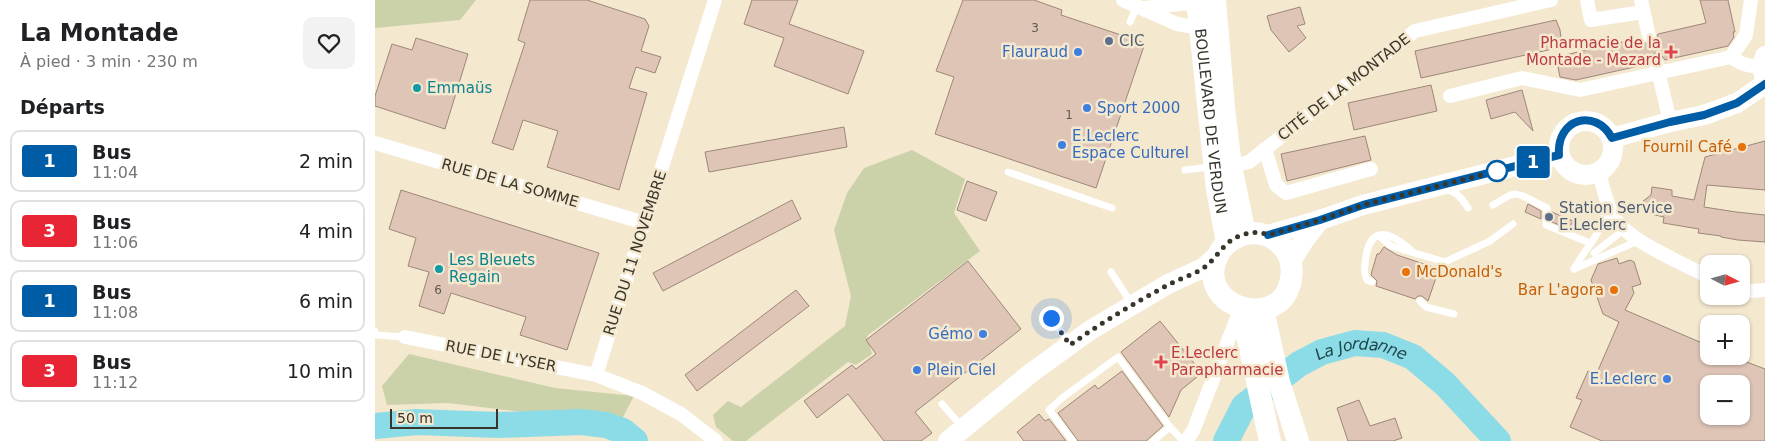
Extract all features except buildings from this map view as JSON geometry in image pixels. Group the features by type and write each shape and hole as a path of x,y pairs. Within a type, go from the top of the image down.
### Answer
{"main road":[{"name":"BOULEVARD DE VERDUN","path":"1205,9 1224,108 1223,166 1229,244"},
{"path":"1612,138 1704,115 1737,103 1764,72"},
{"path":"1583,120 1592,120 1601,124 1608,130 1612,138 1613,154 1605,168 1591,175 1575,173 1568,168 1559,155 1558,145 1566,128 1583,120"},
{"path":"1268,235 1363,205 1559,155"},
{"path":"1291,261 1320,220"},
{"path":"955,435 1031,373 1089,331 1168,284 1203,268 1229,244 1262,233 1282,245 1289,254 1291,261 1291,278 1289,288 1278,303 1269,308 1232,305 1218,290 1212,275 1214,262 1229,244"},
{"path":"1168,284 1199,285 1218,290"},
{"path":"1252,308 1253,368 1268,431"},
{"path":"1252,308 1295,432"}],"street":[{"name":"RUE DU 11 NOVEMBRE","path":"596,375 715,0"},
{"path":"1123,0 1177,24 1205,9"},
{"name":"CITÉ DE LA MONTADE","path":"1223,166 1249,162 1415,31 1551,0"},
{"path":"1587,0 1591,20 1642,6 1649,36"},
{"path":"1731,57 1746,35 1751,0"},
{"path":"1140,6 1205,9"},
{"path":"1450,96 1522,78 1580,90 1657,68 1731,57 1739,63 1764,72"},
{"path":"1657,68 1670,122"},
{"name":"RUE DE LA SOMME","path":"375,143 645,223"},
{"path":"1265,149 1276,185 1286,193 1371,169"},
{"path":"1599,172 1607,201 1616,220 1625,230 1700,272"},
{"path":"1750,291 1765,290"},
{"path":"1185,441 1193,430 1222,360 1252,308"},
{"name":"RUE DE L'YSER","path":"405,336 596,375"},
{"path":"596,375 650,397 681,414 716,441"}],"lane":[{"path":"1130,22 1140,6"},
{"path":"1185,170 1223,166"},
{"path":"1008,172 1112,208"},
{"path":"1431,188 1450,190 1461,198 1468,208"},
{"path":"1493,205 1510,195 1523,196 1547,208 1546,225 1590,243"},
{"path":"1607,201 1605,220 1600,232 1590,243 1574,269 1640,240"},
{"path":"1372,282 1367,280 1364,274 1369,242 1373,238 1379,236 1391,246 1445,262 1490,241 1513,224"},
{"path":"1594,253 1625,230"},
{"path":"1111,272 1132,305"},
{"path":"1420,301 1426,307 1454,314"},
{"path":"1051,318 1070,345"},
{"path":"375,334 405,336"},
{"path":"1073,441 1049,410 1062,398 1118,357 1170,428 1185,441"},
{"path":"942,404 955,435"},
{"path":"1153,441 1170,428"}],"green space":[{"path":"375,0 476,0 460,20 375,28"},
{"path":"912,150 965,179 954,213 980,251 867,336 872,354 856,365 848,362 746,441 733,441 716,427 713,415 728,401 741,407 845,326 851,296 834,230 847,193 864,168"},
{"path":"409,354 555,388 634,396 622,419 515,411 448,403 387,405 382,386"}],"waterway":[{"name":"La Jordanne","path":"1226,441 1244,406 1299,364 1322,352 1355,343 1383,345 1413,357 1445,384 1498,441"},
{"name":"La Jordanne","path":"375,426 416,422 498,425 581,422 606,425 623,431 635,441"}],"tunnel":[{"path":"1649,36 1656,62"}],"bus line":[{"name":"1","path":"1268,235 1363,205 1559,155 1558,145 1566,128 1583,120 1592,120 1601,124 1608,130 1612,138 1704,115 1737,103 1765,84"}],"place":[{"name":"CIC","path":"1109,41"},
{"name":"Flauraud","path":"1078,52"},
{"name":"Pharmacie de la Montade - Mezard","path":"1671,52"},
{"name":"Emmaüs","path":"417,88"},
{"name":"Sport 2000","path":"1087,108"},
{"name":"E.Leclerc Espace Culturel","path":"1062,145"},
{"name":"Fournil Café","path":"1742,147"},
{"name":"Station Service E.Leclerc","path":"1549,217"},
{"name":"Les Bleuets Regain","path":"439,269"},
{"name":"McDonald's","path":"1406,272"},
{"name":"Bar L'agora","path":"1614,290"},
{"name":"Gémo","path":"983,334"},
{"name":"E.Leclerc Parapharmacie","path":"1161,362"},
{"name":"Plein Ciel","path":"917,370"},
{"name":"E.Leclerc","path":"1667,379"}],"route":[{"path":"1051,318 1070,345 1089,331 1168,284 1203,268 1217,256 1227,243 1237,237 1251,232 1268,235 1363,205 1497,171"}]}
